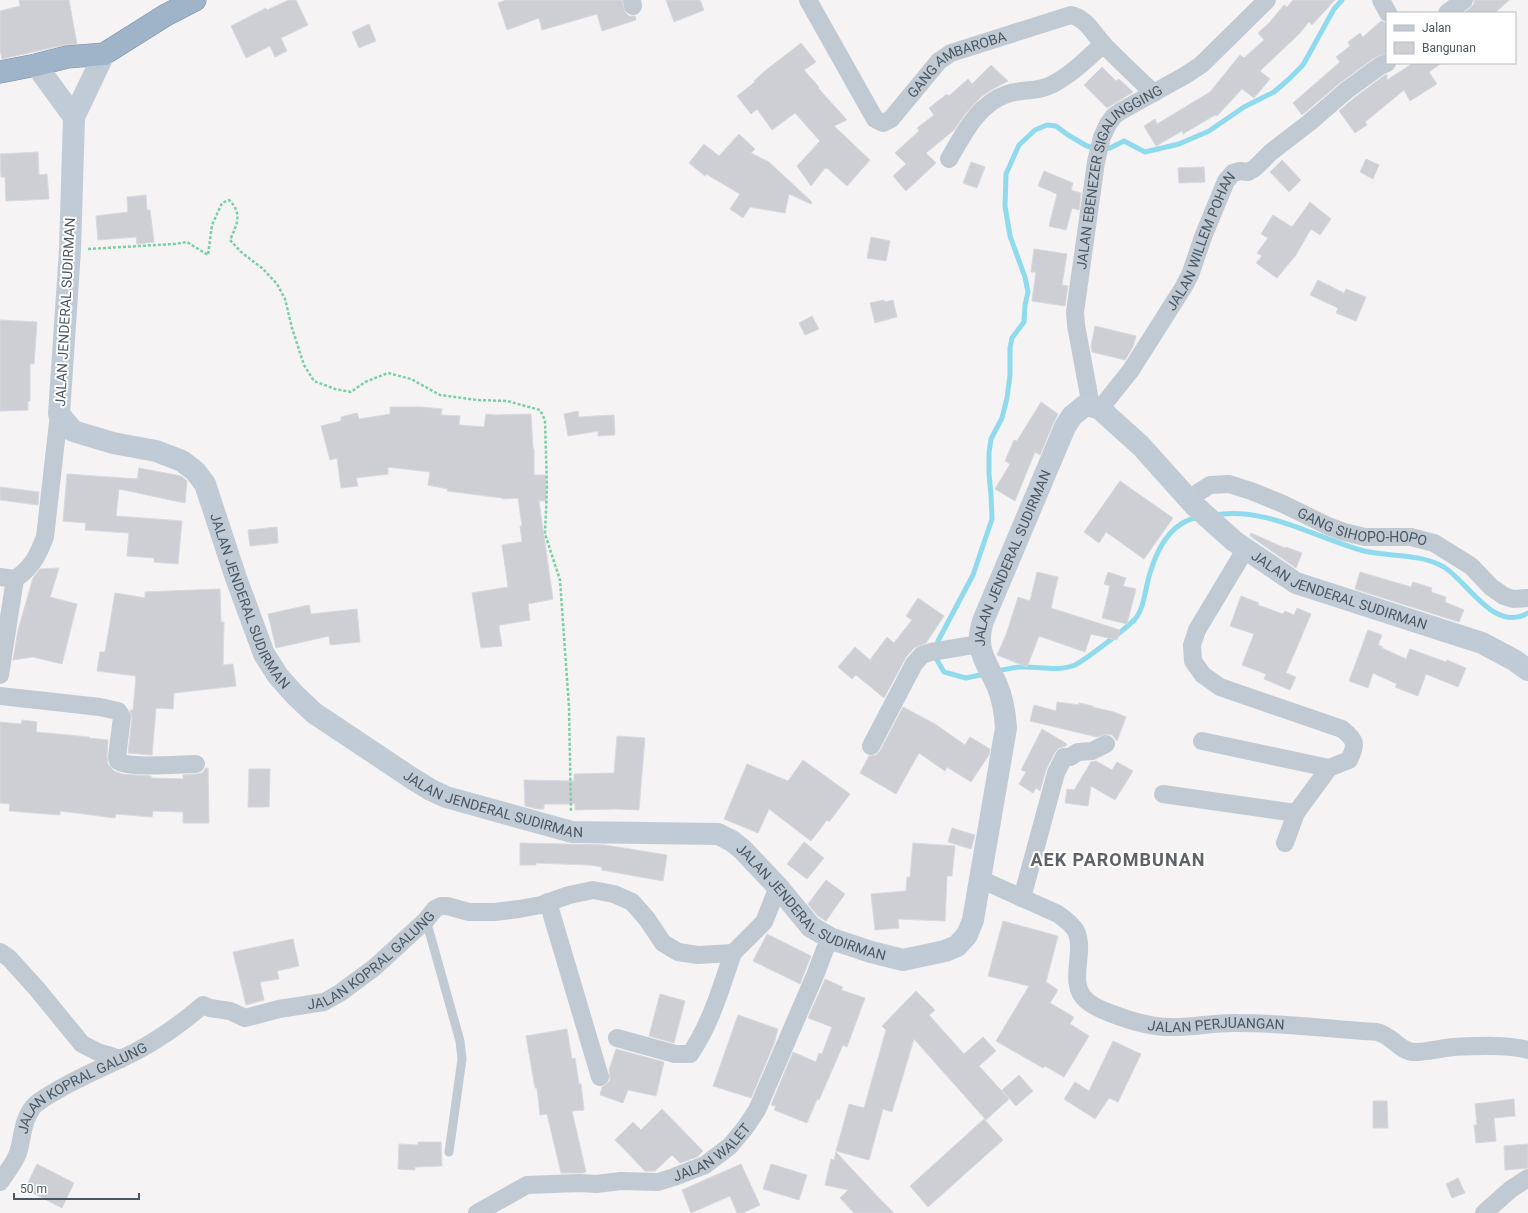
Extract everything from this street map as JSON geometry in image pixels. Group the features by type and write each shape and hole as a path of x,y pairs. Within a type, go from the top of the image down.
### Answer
{"highway":[{"path":"0,72 67,57 104,54 166,15 195,0"}],"main road":[{"name":"JALAN JENDERAL SUDIRMAN","path":"104,54 74,117 70,250 59,414 73,431 113,443 156,450 182,461 196,471 206,484 236,578 264,654 278,676 314,714 431,790 460,801 572,832 718,834 732,840 742,849 778,887 811,927 832,939 871,952 903,960 944,951 957,946 967,935 973,920 1006,728 1005,712 997,686 981,650 979,632 1065,427 1077,411 1084,406 1095,407 1140,446 1191,502 1239,545 1296,583 1482,642 1514,660 1528,670"},
{"path":"36,65 74,117"}],"street":[{"name":"GANG AMBAROBA","path":"808,0 875,119 883,123 891,119 939,62 951,53 1071,14 1077,16 1087,24 1103,44 1154,93"},
{"name":"JALAN EBENEZER SIGALINGGING","path":"1095,407 1076,325 1075,312 1096,162 1102,137 1108,124 1114,116 1201,65 1267,0"},
{"path":"1381,0 1387,12"},
{"path":"1449,12 1464,0"},
{"path":"949,159 976,115 990,103 1008,93 1051,85 1078,67 1103,44"},
{"name":"JALAN WILLEM POHAN","path":"1095,407 1131,370 1183,288 1190,275 1203,237 1226,181 1233,173 1240,171 1248,172 1255,168 1270,152 1310,122 1347,90 1380,66 1386,63"},
{"path":"0,675 8,578 25,573 34,562 45,537 59,414"},
{"name":"GANG SIHOPO-HOPO","path":"1191,502 1210,485 1229,484 1283,504 1328,526 1344,532 1365,537 1411,537 1434,543 1471,566 1491,587 1504,596 1513,599 1528,598"},
{"path":"1239,545 1197,630 1192,645 1193,661 1203,675 1220,687 1342,728 1355,744 1355,749 1349,760 1329,768 1296,813 1285,843"},
{"path":"871,746 914,664 922,655 952,648 981,650"},
{"path":"0,696 100,707 118,711 122,717 117,757 118,761 121,763 138,765 196,764"},
{"path":"1202,741 1329,768"},
{"path":"1022,898 1056,773 1064,757 1078,752 1092,751 1106,744"},
{"path":"1163,794 1296,813"},
{"name":"JALAN PERJUANGAN","path":"980,879 1058,914 1068,921 1076,931 1078,942 1077,987 1080,995 1098,1008 1124,1019 1145,1024 1174,1028 1237,1022 1378,1032 1385,1033 1403,1048 1415,1052 1454,1047 1515,1047 1528,1050"},
{"path":"617,1038 675,1054 690,1054 707,1025 733,953 764,922 778,887"},
{"name":"JALAN KOPRAL GALUNG","path":"0,1182 13,1163 18,1152 22,1131 28,1115 34,1106 41,1100 168,1033 203,1005 210,1008 230,1011 245,1018 279,1009 324,1002 340,993 375,967 426,920 435,909 441,906 447,906 469,912 495,912 541,905 569,895 593,890 614,894 632,902 647,919 663,943 678,952 698,955 733,953"},
{"path":"548,902 600,1077"},
{"name":"JALAN WALET","path":"477,1213 527,1186 596,1184 621,1181 658,1182 705,1165 730,1146 745,1128 757,1110 825,949 832,939"},
{"path":"0,952 9,958 82,1044 98,1052 120,1059"},
{"path":"1484,1213 1511,1189 1528,1178"}],"lane":[{"path":"426,920 460,1041 462,1059 449,1152"}],"path":[{"path":"70,250 187,242 208,255 212,225 222,203 229,200 236,207 238,221 230,240 241,252 262,268 277,284 285,299 292,328 304,365 314,380 334,389 350,392 365,382 388,373 411,379 440,395 477,400 507,400 540,410 545,420 545,534 560,580 561,588 569,707 572,832"}],"building":[{"path":"19,0 69,0 77,44 64,45 2,59 0,50 0,11 20,6"},
{"path":"289,0 296,0 308,25 281,38 287,51 275,57 270,46 246,58 231,26 266,8 267,10"},
{"path":"506,0 622,0 625,12 629,16 635,16 636,20 602,31 597,14 542,30 539,18 507,30 498,3"},
{"path":"666,0 700,0 704,10 674,22"},
{"path":"1293,0 1335,0 1312,25 1309,22 1299,34 1260,71 1270,79 1254,98 1242,89 1217,116 1215,115 1183,134 1182,131 1156,146 1144,126 1155,119 1157,124 1210,92 1240,55 1244,58 1264,40 1258,33 1269,23 1284,5 1287,7"},
{"path":"1474,0 1509,0 1496,12 1465,12 1474,4"},
{"path":"1381,21 1386,23 1386,53 1374,58 1341,82 1302,115 1293,103 1340,62 1336,57 1350,46 1348,42 1360,33 1363,37"},
{"path":"369,24 376,41 359,48 352,32"},
{"path":"801,43 816,62 804,70 847,120 834,126 870,160 847,186 827,168 825,168 811,186 797,166 820,141 795,113 772,130 757,109 751,114 737,96 755,82 754,81 766,70"},
{"path":"1411,64 1441,64 1429,72 1437,84 1410,101 1404,90 1365,122 1367,125 1355,133 1339,111 1387,74 1387,80"},
{"path":"991,65 1008,81 981,97 965,114 954,130 926,153 936,163 906,191 893,176 906,164 895,153 919,131 917,128 934,115 929,108 947,94 949,96 968,79 972,84"},
{"path":"1102,67 1116,81 1119,79 1133,92 1107,108 1084,85"},
{"path":"739,134 755,149 751,153 769,162 812,202 811,204 789,194 785,213 750,207 743,218 730,209 740,194 706,174 705,176 689,163 704,144 719,156"},
{"path":"38,152 39,175 47,174 49,199 6,201 5,177 1,177 0,154"},
{"path":"1366,159 1379,165 1373,179 1360,172"},
{"path":"1282,160 1301,180 1289,192 1270,172"},
{"path":"971,162 985,167 977,188 963,183"},
{"path":"1204,167 1205,182 1179,183 1178,168"},
{"path":"1044,171 1073,183 1071,190 1081,193 1079,210 1072,208 1066,230 1049,226 1057,194 1038,186"},
{"path":"146,195 147,210 150,210 154,242 137,244 136,237 98,240 96,216 128,212 127,197"},
{"path":"1310,202 1331,219 1320,235 1311,229 1296,255 1277,278 1256,263 1262,256 1257,253 1268,238 1261,234 1273,215 1292,227"},
{"path":"871,237 890,241 886,261 867,258"},
{"path":"1034,249 1067,254 1062,285 1068,286 1065,306 1032,301 1036,272 1031,272"},
{"path":"1318,280 1344,293 1346,289 1366,297 1356,321 1336,313 1338,308 1310,295"},
{"path":"884,300 885,302 893,300 897,317 875,323 870,303"},
{"path":"812,316 819,329 805,335 799,323"},
{"path":"0,320 37,322 34,364 30,364 30,401 28,401 28,410 0,411"},
{"path":"1095,326 1136,336 1133,347 1125,360 1092,352 1091,346"},
{"path":"1041,402 1058,414 1040,455 1035,452 1015,501 995,489 1010,464 1005,461 1014,440 1017,441"},
{"path":"390,407 442,409 441,415 460,416 459,425 484,427 486,414 531,414 534,449 534,475 546,475 546,501 539,501 553,599 528,604 530,620 500,625 502,646 481,648 472,593 508,587 502,545 522,542 520,526 522,526 518,498 502,499 447,491 448,489 428,485 430,472 388,467 388,474 356,478 358,486 341,488 337,458 330,460 321,426 341,421 341,417 357,413 359,419 390,414"},
{"path":"578,411 579,417 614,415 615,435 598,436 598,431 568,436 564,414"},
{"path":"139,468 181,476 187,481 185,503 119,489 116,516 182,521 178,564 154,562 154,558 127,556 129,533 85,530 86,523 63,521 67,474 137,479"},
{"path":"1120,481 1173,518 1144,559 1106,532 1099,543 1084,532"},
{"path":"0,487 39,492 38,505 0,500"},
{"path":"277,527 278,543 250,546 248,530"},
{"path":"1251,533 1285,548 1286,547 1302,553 1296,568 1250,536"},
{"path":"59,568 50,597 77,604 62,664 33,657 13,660 18,630 33,578 40,569"},
{"path":"1037,572 1058,577 1051,608 1120,630 1117,640 1091,634 1085,652 1039,636 1027,667 997,655 1006,635 1018,597 1030,601"},
{"path":"1108,572 1126,578 1123,586 1136,589 1127,624 1102,618 1110,586 1104,584"},
{"path":"1360,572 1411,587 1413,582 1432,588 1431,592 1446,597 1445,602 1464,610 1459,622 1355,589"},
{"path":"220,589 221,622 224,622 223,665 233,664 236,686 174,693 173,709 156,708 152,755 128,753 132,718 130,710 133,710 136,676 97,671 100,652 105,652 115,593 145,598 145,592"},
{"path":"1241,596 1259,603 1258,605 1283,614 1285,611 1294,615 1297,608 1311,614 1286,673 1296,677 1290,690 1264,679 1266,674 1242,665 1254,634 1230,626"},
{"path":"918,598 944,616 926,643 914,648 906,657 884,698 856,675 852,679 838,667 855,647 870,660 887,637 894,643 912,620 906,616"},
{"path":"309,605 311,614 357,609 360,642 330,645 329,636 276,648 268,614"},
{"path":"1368,630 1382,635 1378,645 1406,659 1410,649 1446,662 1447,660 1466,668 1458,687 1426,674 1418,696 1395,687 1397,684 1373,673 1368,688 1349,681"},
{"path":"1057,702 1079,705 1079,703 1093,706 1092,707 1114,712 1126,717 1117,741 1112,735 1107,734 1097,737 1030,721 1034,705 1056,711"},
{"path":"903,707 935,724 965,745 970,737 990,749 989,755 971,782 947,767 945,771 919,753 896,794 860,773 869,756 876,755 880,751"},
{"path":"22,720 37,722 36,732 108,740 108,764 114,771 122,774 151,776 151,778 183,779 183,775 202,773 206,768 208,768 209,823 183,823 183,812 153,811 152,817 116,814 115,818 60,811 60,815 9,811 10,804 0,803 0,722 21,724"},
{"path":"1042,729 1067,744 1055,752 1046,770 1040,791 1036,788 1033,793 1019,784 1026,772 1021,770"},
{"path":"617,736 645,738 639,810 575,810 575,804 544,804 544,809 525,806 524,780 574,781 574,774 614,773"},
{"path":"803,760 850,794 829,822 827,820 811,841 769,809 758,833 724,819 747,764 788,781"},
{"path":"1096,761 1112,770 1117,762 1133,771 1115,800 1091,786 1088,806 1065,803 1067,789 1074,790 1091,762"},
{"path":"249,769 270,769 269,807 248,807"},
{"path":"952,828 975,835 971,849 948,842"},
{"path":"804,842 824,858 807,879 787,864"},
{"path":"520,843 605,845 667,855 663,881 602,870 602,867 590,865 536,863 536,865 520,865"},
{"path":"913,843 955,846 952,876 947,876 945,921 898,919 899,928 875,930 871,894 906,891 907,877 910,877"},
{"path":"826,880 845,894 826,921 818,916 808,904"},
{"path":"1003,921 1058,936 1046,982 1058,990 1050,1003 1074,1017 1070,1024 1089,1036 1064,1077 1045,1066 1043,1068 996,1041 1029,986 988,976"},
{"path":"767,934 811,956 800,984 753,961"},
{"path":"293,939 299,966 277,971 279,979 260,982 264,1000 246,1005 233,952"},
{"path":"825,979 843,987 841,990 865,998 847,1047 843,1045 819,1100 817,1099 807,1123 774,1110 776,1106 771,1105 793,1052 816,1062 819,1053 822,1054 832,1027 808,1018"},
{"path":"916,991 935,1010 929,1015 964,1054 983,1037 996,1051 979,1066 1009,1099 986,1120 914,1039 892,1112 883,1109 869,1160 836,1151 849,1104 864,1108 886,1030 882,1026"},
{"path":"660,994 685,1001 674,1043 649,1036"},
{"path":"738,1015 778,1029 774,1044 751,1098 713,1086"},
{"path":"567,1029 572,1059 575,1058 579,1084 581,1084 584,1110 572,1111 586,1172 583,1173 561,1173 547,1114 540,1115 537,1088 535,1088 526,1036"},
{"path":"1113,1041 1141,1054 1118,1102 1109,1098 1095,1119 1064,1099 1075,1082 1089,1091"},
{"path":"616,1049 664,1062 656,1096 628,1090 623,1103 600,1095 602,1087 610,1080 609,1070"},
{"path":"1019,1075 1033,1091 1016,1106 1002,1090"},
{"path":"1514,1099 1515,1116 1494,1118 1496,1141 1476,1143 1474,1125 1477,1125 1475,1104"},
{"path":"1373,1101 1387,1101 1388,1128 1373,1128"},
{"path":"662,1109 703,1151 697,1157 680,1163 672,1155 655,1171 645,1171 615,1140 633,1122 641,1130"},
{"path":"984,1119 1003,1140 928,1207 910,1186"},
{"path":"418,1142 441,1142 442,1166 415,1167 415,1170 398,1169 399,1144 418,1145"},
{"path":"1528,1144 1528,1168 1505,1170 1504,1146"},
{"path":"836,1152 894,1213 854,1213 840,1198 848,1190 825,1185 831,1159 834,1160"},
{"path":"37,1164 74,1183 62,1208 25,1189"},
{"path":"741,1164 760,1205 743,1213 737,1213 730,1196 691,1213 682,1190"},
{"path":"771,1164 807,1175 799,1200 763,1189"},
{"path":"1458,1178 1465,1193 1452,1198 1446,1184"}],"waterway":[{"path":"1103,149 1110,148 1124,141 1145,152 1179,144 1209,131 1244,107 1274,92 1303,65 1334,9 1342,0"},
{"path":"985,674 966,678 944,672 937,660 938,641 973,575 992,519 989,474 991,439 1002,418 1007,398 1012,338 1024,322 1025,305 1028,292 1025,277 1010,236 1005,206 1006,174 1019,145 1035,130 1047,125 1056,126 1087,146 1096,148"},
{"path":"1214,515 1233,513 1252,515 1290,525 1364,551 1425,559 1444,567 1482,603 1493,611 1504,616 1516,617 1528,613"},
{"path":"997,671 1018,667 1068,667 1080,662 1106,644 1131,623 1141,609 1148,579 1161,546 1173,531 1181,524 1199,517"}],"district":[{"name":"AEK PAROMBUNAN","path":"1118,859"}]}
